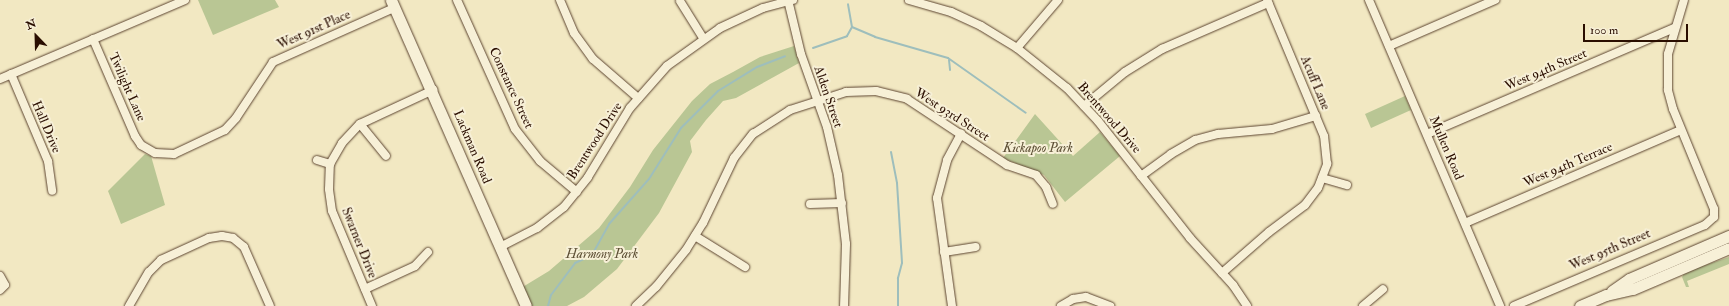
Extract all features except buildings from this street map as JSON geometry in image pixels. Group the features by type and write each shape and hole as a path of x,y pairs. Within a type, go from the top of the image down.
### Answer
{"main road":[{"name":"Lackman Road","path":"393,4 526,306"},
{"path":"1606,295 1629,279 1729,236"},
{"path":"1580,306 1606,295 1633,289 1729,248"}],"street":[{"path":"0,79 185,0"},
{"name":"Constance Street","path":"457,0 515,129 540,161 577,192"},
{"path":"560,0 574,33 593,59 638,98"},
{"name":"Brentwood Drive","path":"500,247 548,220 577,192 638,98 667,66 703,38 742,17 790,0"},
{"name":"Alden Street","path":"790,0 801,54 818,100 832,150 842,203 846,244 844,306"},
{"name":"Brentwood Drive","path":"909,0 960,16 1017,48 1048,71 1084,106 1190,238 1222,272 1247,306"},
{"path":"1017,48 1058,0"},
{"name":"Mullen Road","path":"1369,0 1500,306"},
{"path":"1389,46 1495,0"},
{"path":"1681,130 1673,109 1668,83 1668,54 1674,28 1684,0"},
{"path":"680,1 703,38"},
{"path":"1084,106 1125,72 1162,49 1267,1"},
{"name":"Acuff Lane","path":"1222,272 1314,196 1327,164 1327,144 1267,1"},
{"name":"West 91st Place","path":"141,145 155,153 174,154 218,135 236,118 273,62 393,4"},
{"name":"West 94th Street","path":"1427,134 1674,28"},
{"name":"Twilight Lane","path":"92,39 135,136 141,145"},
{"name":"Hall Drive","path":"11,74 48,161 52,191"},
{"name":"Swarner Drive","path":"372,306 332,211 329,189 330,164 342,143 360,124 432,90"},
{"name":"West 93rd Street","path":"636,306 674,267 695,236 734,158 753,134 779,115 818,100 864,90 890,93 923,108 1007,165 1036,176 1046,187 1053,204"},
{"path":"1141,176 1171,154 1195,140 1218,134 1272,130 1316,116"},
{"path":"360,124 386,156"},
{"name":"West 95th Street","path":"1514,306 1704,225 1714,218 1714,209 1681,130"},
{"name":"West 94th Terrace","path":"1465,223 1681,130"},
{"path":"952,306 937,210 939,184 947,160 961,134"},
{"path":"317,160 330,164"},
{"path":"1322,178 1347,185"},
{"path":"810,204 842,203"},
{"path":"695,236 745,267"},
{"path":"128,306 149,272 161,260 209,238 233,238 250,256 270,306"},
{"path":"944,252 976,247"},
{"path":"365,289 415,266 428,252"},
{"path":"0,276 5,284 0,290"},
{"path":"1363,306 1382,290"},
{"path":"1061,306 1073,299 1086,297 1110,306"}],"green space":[{"path":"198,0 275,0 279,7 213,35"},
{"name":"Harmony Park","path":"794,46 799,63 736,98 723,101 706,120 690,141 692,152 659,213 617,269 584,297 567,306 529,306 521,288 549,271 599,228 630,187 653,150 692,101 710,84 760,57"},
{"path":"1405,96 1411,110 1371,128 1365,114"},
{"name":"Kickapoo Park","path":"1035,114 1073,156 1100,132 1120,156 1065,202 1044,175 1003,158"},
{"path":"145,154 151,156 165,205 121,224 108,191"},
{"path":"1729,257 1729,264 1687,281 1689,287 1686,287 1682,277 1685,272"}],"waterway":[{"path":"813,48 847,36 852,27 848,4"},
{"path":"852,27 875,37 948,58 1026,113"},
{"path":"548,306 551,295 575,263 592,255 609,224 649,179 681,128 718,91 757,67 785,56"},
{"path":"949,60 950,70"},
{"path":"891,152 897,183 902,263 898,278 898,306"}]}
